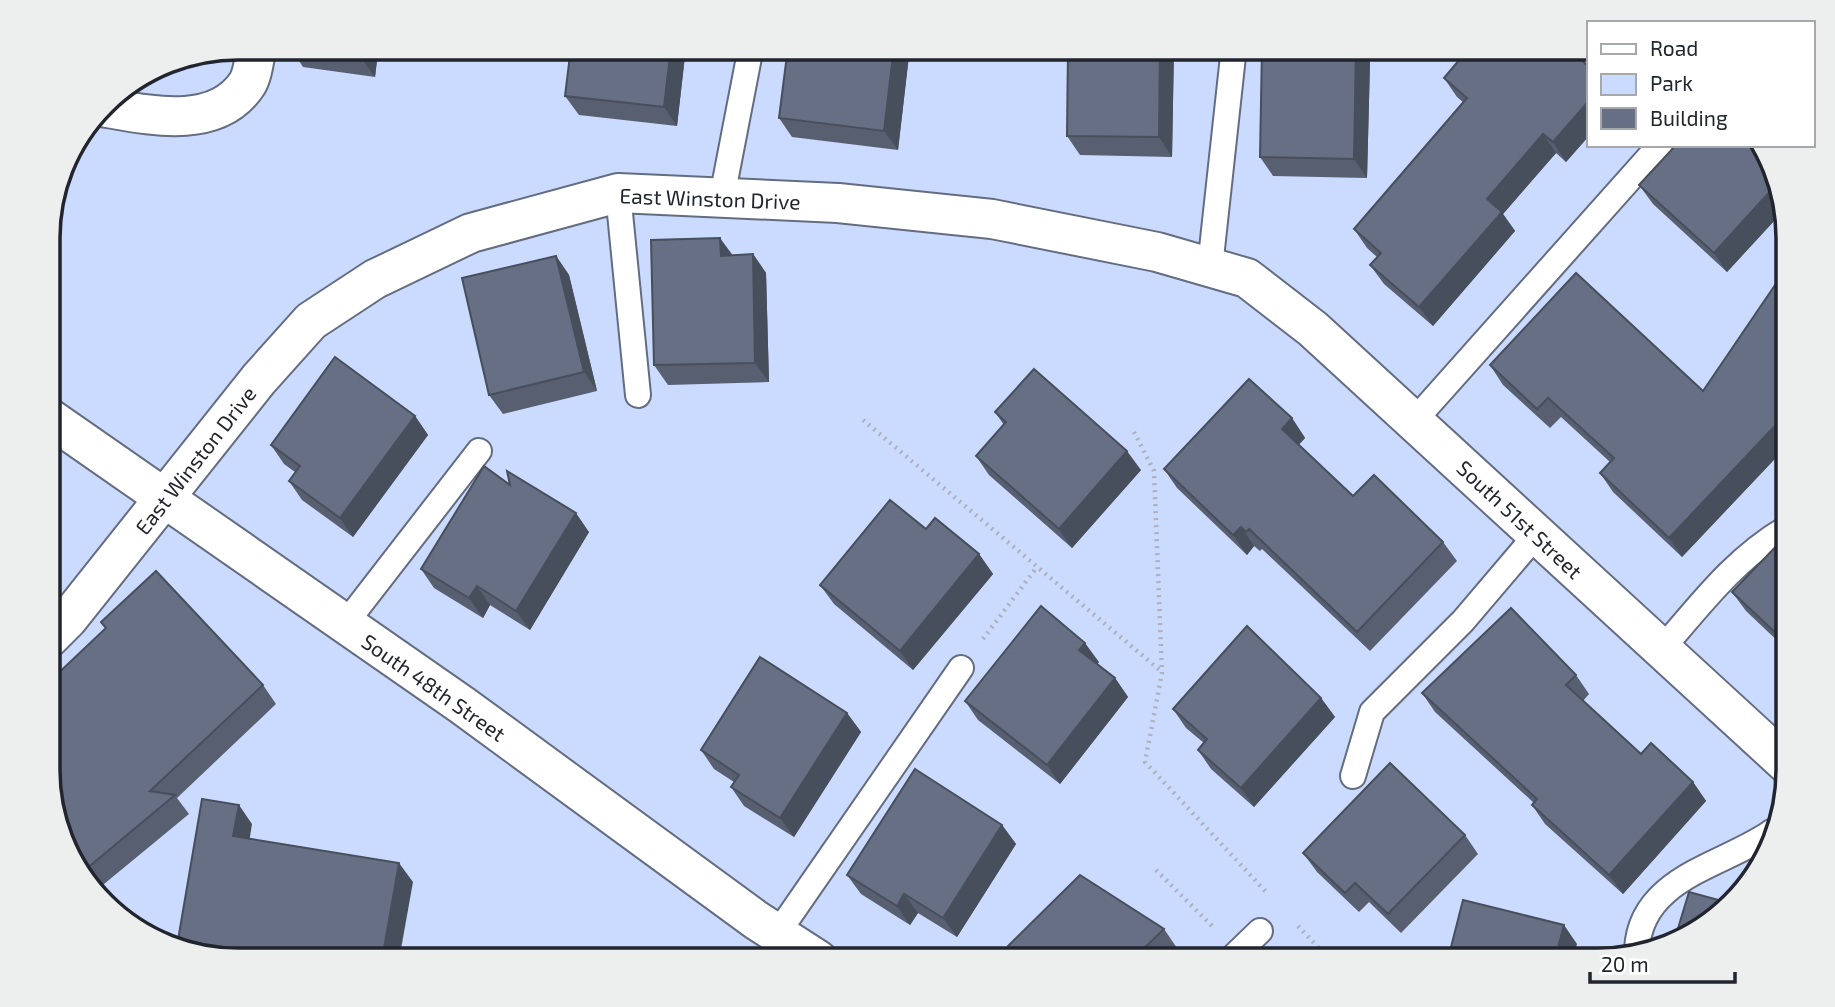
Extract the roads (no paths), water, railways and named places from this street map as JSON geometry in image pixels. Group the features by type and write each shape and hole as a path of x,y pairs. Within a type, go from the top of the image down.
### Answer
{"street":[{"path":"115,109 156,117 195,116 229,104 249,82 254,60"},
{"name":"East Winston Drive","path":"60,627 258,379 311,321 375,279 471,233 618,193 838,202 992,219 1157,252 1247,278"},
{"name":"South 51st Street","path":"1247,278 1313,329 1776,754"},
{"name":"South 48th Street","path":"60,426 163,500 462,705 798,948"}],"lane":[{"path":"722,197 748,60"},
{"path":"1210,267 1233,60"},
{"path":"1414,421 1658,147"},
{"path":"618,193 638,395"},
{"path":"345,624 479,451"},
{"path":"1353,776 1372,712 1463,621 1537,534"},
{"path":"1662,649 1730,571 1752,551 1776,535"},
{"path":"777,934 961,668"},
{"path":"1640,942 1650,910 1670,889 1699,868 1760,841"},
{"path":"1244,947 1260,931"}]}
